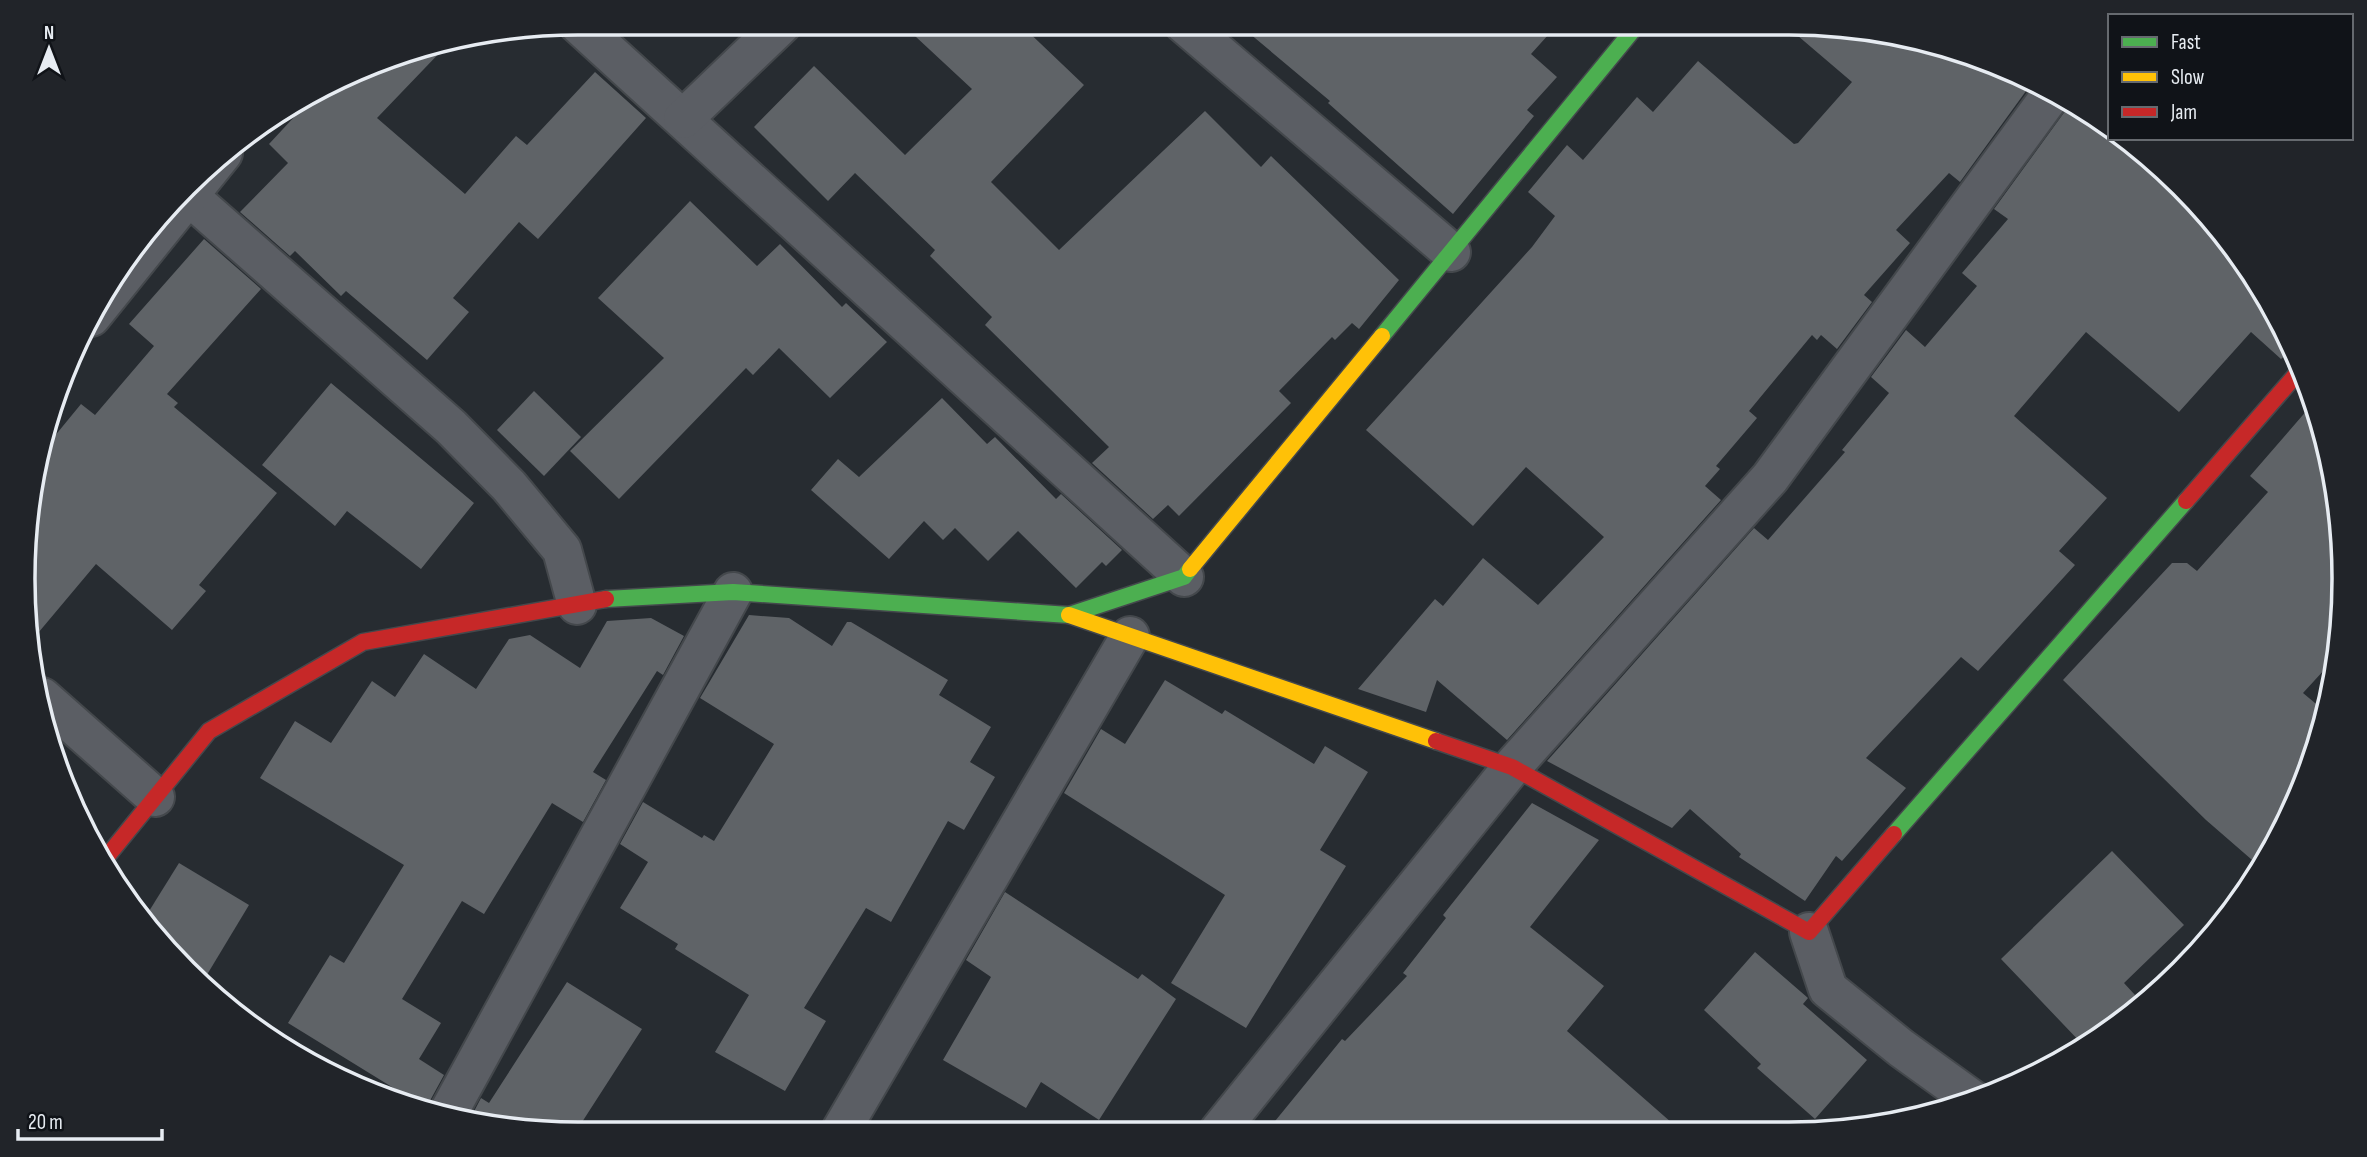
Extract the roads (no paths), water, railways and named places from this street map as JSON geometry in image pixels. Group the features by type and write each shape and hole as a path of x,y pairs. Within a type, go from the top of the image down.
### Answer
{"street":[{"path":"590,35 1184,577"},
{"path":"683,119 770,35"},
{"path":"1198,35 1451,252"},
{"path":"1069,615 1184,577 1629,35"},
{"path":"1226,1122 1513,767 1770,478 2047,101"},
{"path":"190,198 451,427 509,486 562,550 577,605"},
{"path":"1809,932 2293,378"},
{"path":"452,1107 733,592"},
{"path":"110,853 209,731 363,642 524,611 619,597 733,592 1069,615 1513,767 1809,932 1828,989 1901,1048 1963,1093"},
{"path":"846,1122 1130,636"},
{"path":"50,705 155,797"}]}
